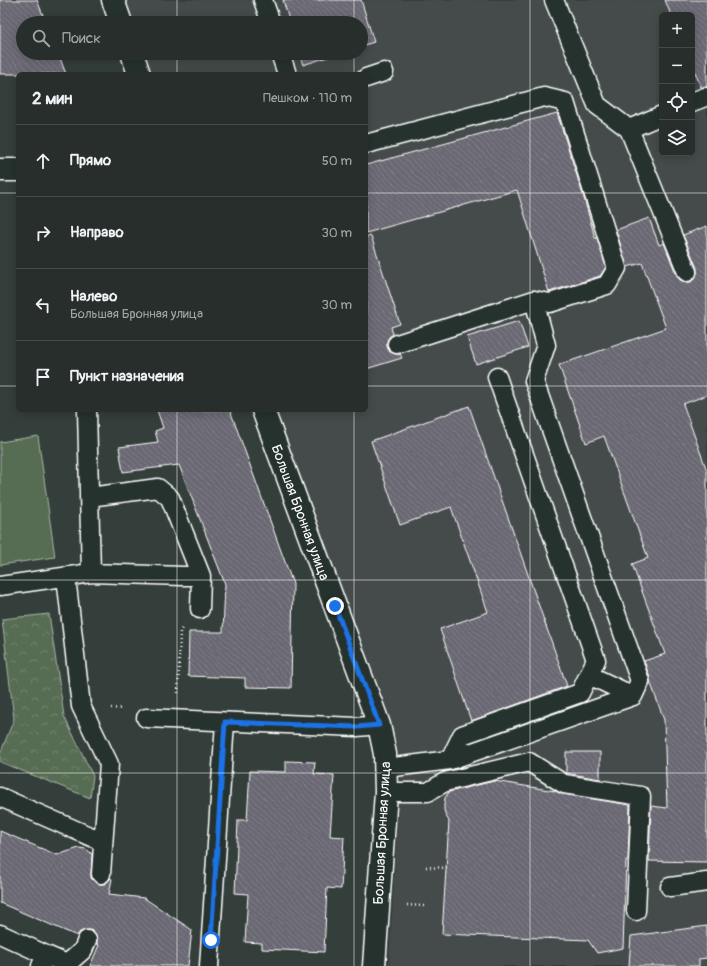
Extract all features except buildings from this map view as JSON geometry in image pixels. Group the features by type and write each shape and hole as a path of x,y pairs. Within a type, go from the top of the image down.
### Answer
{"street":[{"path":"113,0 119,16"},
{"path":"134,60 138,72"},
{"path":"0,170 16,170"},
{"name":"Большая Бронная улица","path":"264,412 379,725 386,754 386,792 374,966"}],"lane":[{"path":"263,0 268,16"},
{"path":"554,0 597,105 629,129 687,272"},
{"path":"282,60 286,72"},
{"path":"368,77 384,72"},
{"path":"368,143 544,97 565,102 617,268 607,285 550,303 534,300 397,344"},
{"path":"629,129 659,116"},
{"path":"534,300 546,345 534,381 640,685"},
{"path":"450,760 462,735 580,693 596,660 496,377"},
{"path":"87,412 90,573"},
{"path":"88,497 158,488 170,498 200,576 200,609"},
{"path":"0,586 90,573 200,576"},
{"path":"66,577 81,706 109,764 101,874"},
{"path":"589,675 640,685"},
{"path":"386,768 450,760 640,685"},
{"path":"146,718 357,727 379,725"},
{"path":"209,966 225,722"},
{"path":"386,792 428,792 445,782 529,762 564,784 641,796 636,911"},
{"path":"0,797 103,842"},
{"path":"670,887 707,882"},
{"path":"0,934 44,960 69,965 83,950 87,940"}],"path":[{"path":"176,720 180,631 200,609"},
{"path":"81,706 132,710 146,718"},
{"path":"426,867 447,868"},
{"path":"405,905 424,906"}],"shaded area":[{"path":"126,0 707,0 707,966 389,966 400,770 397,747 277,412 368,412 368,72 152,72 148,60 368,60 368,16 132,16"}],"green space":[{"path":"38,436 55,557 0,565 0,442"},
{"path":"49,614 64,716 93,776 90,798 0,762 0,754 14,719 2,619"}],"route":[{"path":"211,940 225,722 357,727 379,725 335,606"}]}
